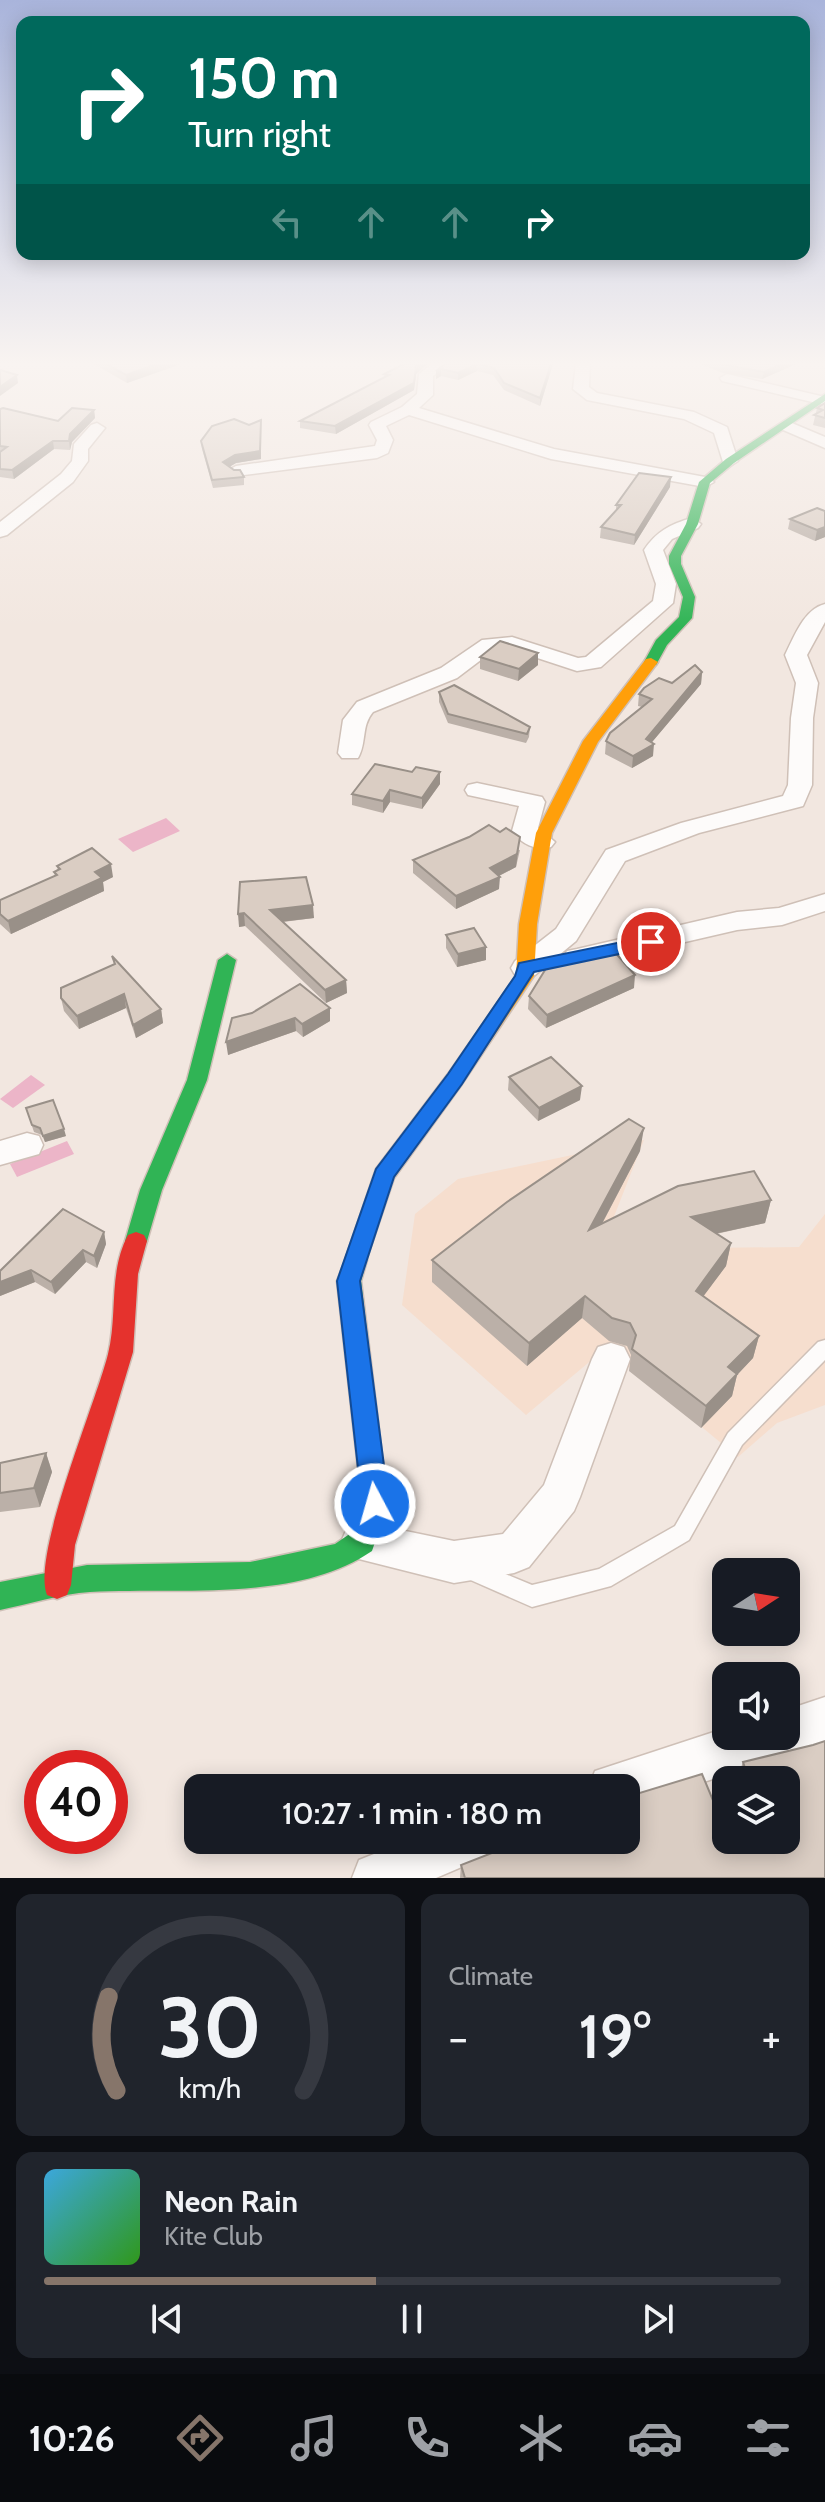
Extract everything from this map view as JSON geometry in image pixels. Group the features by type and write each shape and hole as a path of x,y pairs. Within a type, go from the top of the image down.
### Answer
{"street":[{"path":"0,531 67,478 80,461 80,452"},
{"path":"236,471 376,452"},
{"path":"543,452 705,482"},
{"path":"727,452 730,461"},
{"path":"0,1596 87,1579 250,1576 341,1556 362,1542 375,1504 349,1281 384,1175 525,976 528,924 544,833 591,741 644,671 661,643 685,618 689,597 675,564 675,556 692,524 705,482 745,452"},
{"path":"350,753 354,720 365,707 449,673 489,644 512,643 577,665 593,662 663,603 666,584 653,550 665,535 692,524"},
{"path":"525,968 566,935 615,856 690,828 794,801 800,785 802,718 807,683 796,655 809,627 825,610"},
{"path":"477,790 533,802 525,831 542,842"},
{"path":"525,968 622,949 737,921 782,916 825,902"},
{"path":"57,1585 61,1545 121,1352 126,1274 151,1190 197,1080 227,960"},
{"path":"362,1542 454,1562 514,1553 560,1497 611,1359"},
{"path":"800,1728 825,1720"},
{"path":"640,1779 732,1750"},
{"path":"401,1873 440,1854"}],"lane":[{"path":"454,1562 532,1596 603,1579 616,1572 682,1533 735,1439 825,1348"}],"shaded area":[{"path":"166,818 180,831 133,852 118,839"},
{"path":"31,1075 45,1085 13,1108 0,1099"},
{"path":"644,1140 604,1242 703,1248 799,1247 825,1214 825,1405 777,1423 738,1457 606,1348 526,1415 402,1305 415,1214 458,1179"},
{"path":"67,1141 74,1154 17,1177 10,1164"}],"building":[{"path":"0,452 38,452 12,470 0,469"},
{"path":"204,452 256,452 235,455 223,462 234,470 240,470 244,477 212,480"},
{"path":"639,473 671,477 635,535 601,527 621,505 616,505"},
{"path":"817,508 825,511 825,527 817,530 790,519"},
{"path":"500,641 538,653 519,669 480,657"},
{"path":"695,665 702,672 646,739 654,744 633,756 606,741 610,733 652,699 639,694 644,688 659,678 672,683"},
{"path":"454,685 530,727 527,734 448,714 439,692"},
{"path":"375,764 412,772 416,767 440,772 422,798 390,790 383,801 352,794"},
{"path":"489,825 500,832 506,828 520,837 517,854 490,868 500,877 456,896 413,860 469,837"},
{"path":"92,848 111,864 95,872 102,878 8,921 0,914 0,900 57,875 54,872 60,869 57,866"},
{"path":"306,877 313,905 270,910 346,980 325,990 244,913 238,914 240,882"},
{"path":"474,928 486,947 458,954 446,935"},
{"path":"613,950 635,975 547,1015 529,996 550,962"},
{"path":"112,956 161,1009 133,1025 124,994 77,1016 61,998 61,988 115,964"},
{"path":"300,984 330,1008 302,1024 295,1018 226,1042 232,1018 252,1013"},
{"path":"551,1057 582,1086 539,1108 509,1077"},
{"path":"53,1100 64,1129 43,1136 40,1128 32,1125 26,1108"},
{"path":"629,1119 644,1128 589,1230 678,1186 754,1171 771,1200 691,1217 731,1243 696,1291 759,1336 728,1367 737,1374 706,1406 632,1349 636,1335 630,1323 612,1318 585,1296 529,1343 432,1260 507,1202"},
{"path":"63,1209 104,1232 94,1256 83,1250 51,1282 31,1270 0,1282 0,1271"},
{"path":"46,1453 34,1488 0,1493 0,1463"},
{"path":"825,1741 825,1878 465,1878 461,1865 489,1854 640,1854 640,1793 702,1774 712,1798 712,1854 800,1854 800,1766 744,1766 743,1762"}],"traffic: fast":[{"path":"651,662 661,643 685,618 689,597 675,564 675,556 692,524 705,482 744,452"},
{"path":"136,1241 151,1190 197,1080 227,960"},
{"path":"0,1596 87,1579 250,1576 341,1556 362,1542 375,1504 349,1281 356,1260"}],"traffic: slow":[{"path":"356,1260 384,1175 455,1079 525,976 528,924 544,833 591,741 651,662"}],"traffic: jam":[{"path":"57,1585 61,1545 121,1352 126,1274 136,1241"}],"route":[{"path":"375,1504 349,1281 384,1175 455,1079 525,976 525,968 651,942"}]}
